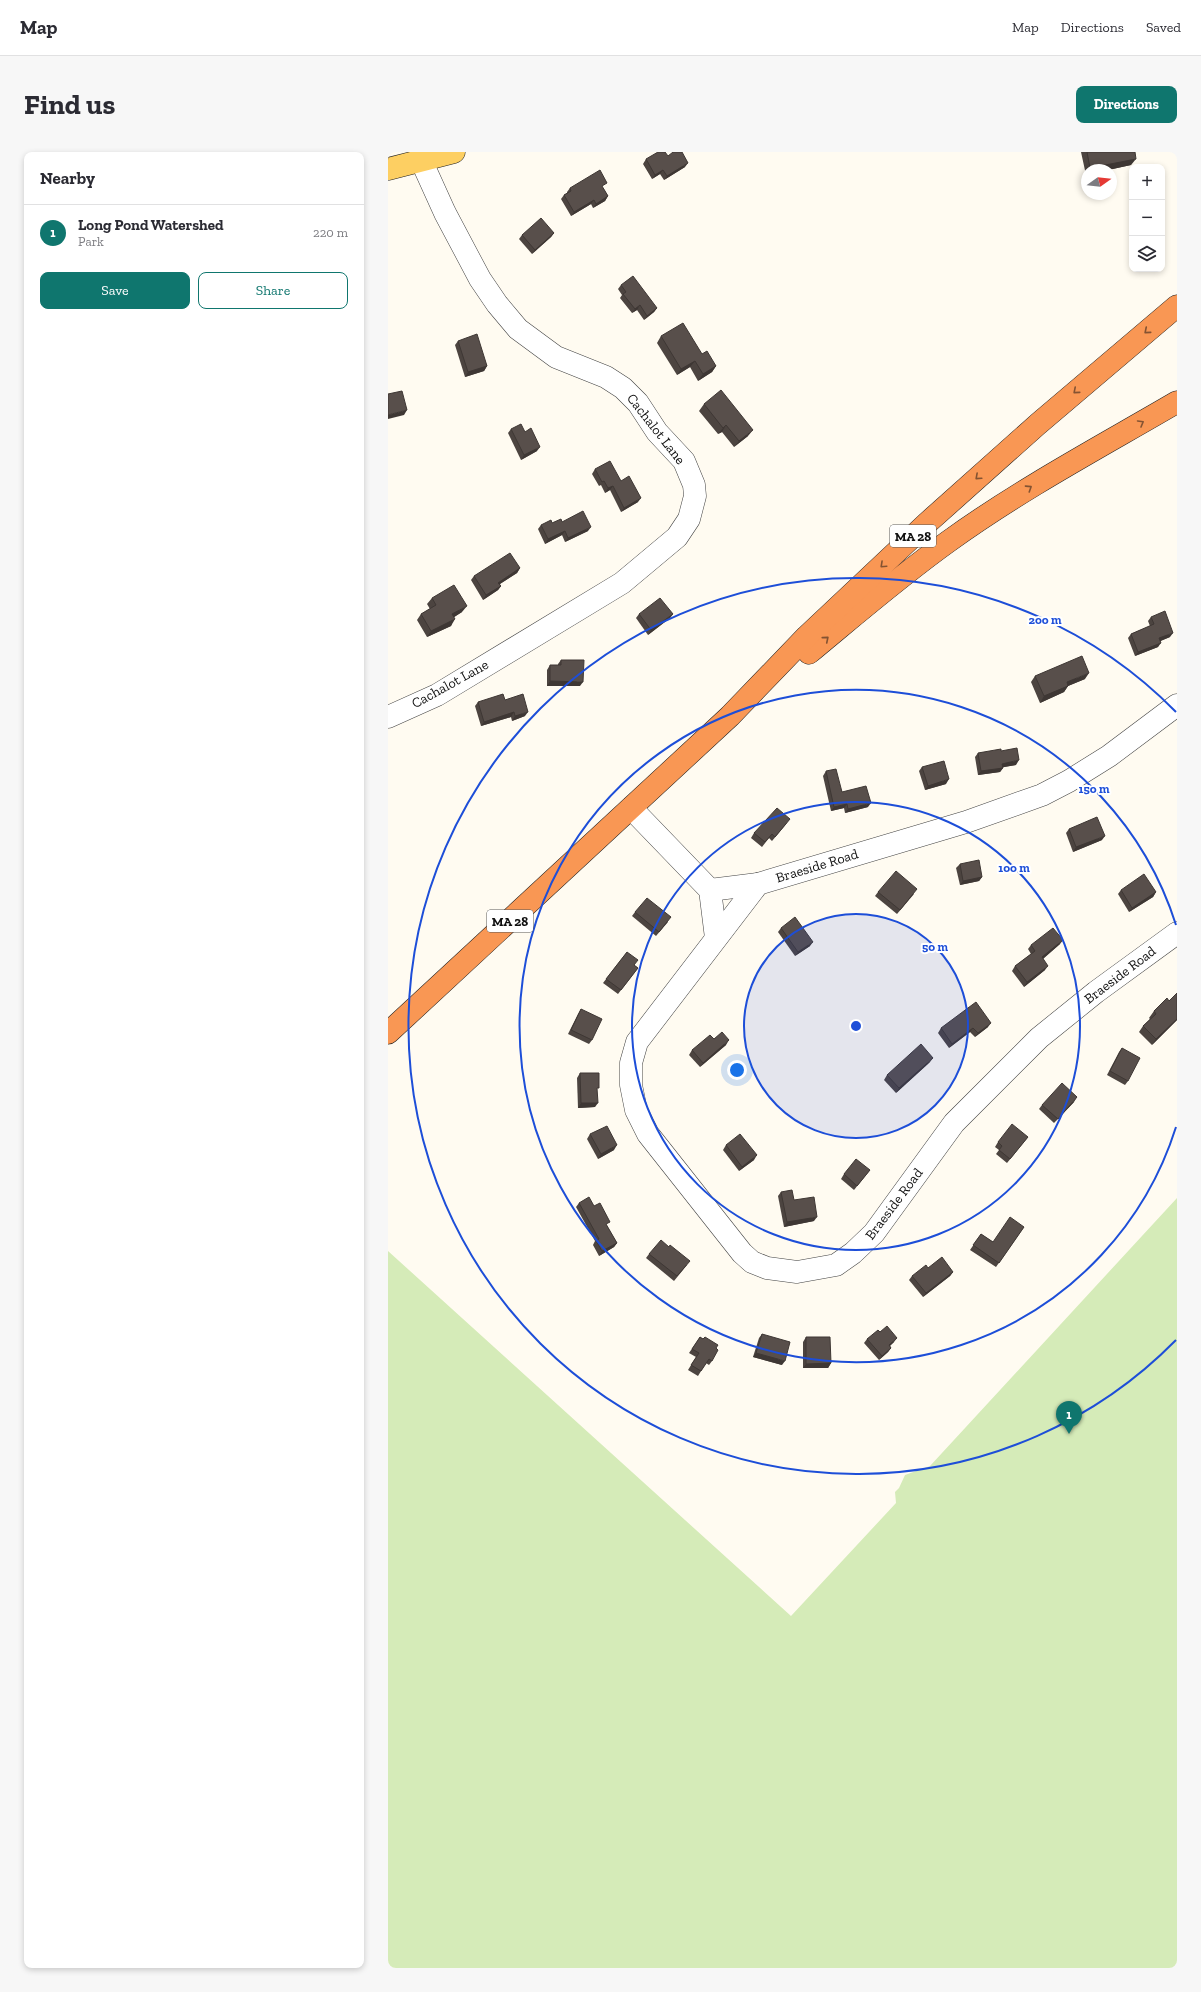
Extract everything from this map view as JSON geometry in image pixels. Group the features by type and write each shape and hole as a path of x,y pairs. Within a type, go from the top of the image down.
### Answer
{"highway":[{"name":"MA 28","path":"388,1033 730,716 807,636 926,524 1060,404 1177,306"},
{"name":"MA 28","path":"730,716 865,606 950,540 1044,479 1177,402"}],"main road":[{"path":"388,169 454,152"}],"street":[{"name":"Cachalot Lane","path":"388,717 437,695 622,583 677,537 689,519 695,496 694,485 684,461 657,432 638,403 623,388 606,377 556,357 518,329 497,304 480,279 445,213 421,160"},
{"name":"Braeside Road","path":"710,890 758,884 966,822 1042,795 1069,781 1109,756 1177,705"},
{"path":"631,808 710,890 716,938"},
{"name":"Braeside Road","path":"758,884 637,1042 631,1063 632,1085 636,1110 648,1134 742,1253 752,1262 767,1268 798,1272 836,1265 854,1253 874,1233 954,1123 1039,1038 1096,992 1177,933"}],"green space":[{"path":"1177,1198 1177,1968 388,1968 388,1251 791,1616 896,1503 895,1492 899,1488 905,1475 930,1466"}],"building":[{"path":"658,152 665,152 668,156 673,152 682,152 688,163 667,176 663,170 655,175 646,159"},
{"path":"1087,152 1135,152 1136,159 1110,164 1089,164"},
{"path":"600,170 607,183 602,186 608,196 596,204 594,200 574,212 564,195 571,191 570,188"},
{"path":"541,218 554,233 535,250 522,235"},
{"path":"633,276 657,308 647,316 640,305 635,309 623,294 626,292 621,285"},
{"path":"683,323 702,354 707,351 716,366 703,374 695,361 681,369 661,336"},
{"path":"477,334 487,366 468,372 458,341"},
{"path":"721,390 753,430 739,441 726,425 723,428 704,404"},
{"path":"402,391 407,410 388,415 388,394"},
{"path":"521,424 525,432 531,428 540,447 524,455 511,429"},
{"path":"610,461 621,481 629,476 641,498 624,508 613,486 608,488 604,481 602,482 595,469"},
{"path":"583,511 591,527 568,538 565,531 548,539 541,525 551,520 552,523 561,519 562,522"},
{"path":"510,553 520,568 498,583 501,586 486,595 474,576"},
{"path":"454,585 467,606 452,614 455,619 431,631 421,614 436,605 432,598"},
{"path":"660,598 673,614 651,630 639,614"},
{"path":"1165,611 1173,633 1159,638 1161,643 1138,652 1131,634 1154,624 1151,617"},
{"path":"1082,656 1089,673 1067,682 1068,686 1044,696 1035,676"},
{"path":"561,660 584,660 583,682 550,681 550,665 561,665"},
{"path":"503,694 505,700 523,694 528,712 515,716 514,712 484,722 478,702"},
{"path":"1017,748 1019,760 1002,764 1003,768 981,771 978,753"},
{"path":"944,761 949,779 928,786 922,767"},
{"path":"836,769 842,792 866,786 871,803 848,809 847,804 834,807 826,771"},
{"path":"777,808 790,819 775,837 772,834 765,842 754,833"},
{"path":"1097,817 1105,836 1076,847 1069,829"},
{"path":"979,860 982,877 963,881 960,864"},
{"path":"896,871 917,889 900,910 878,892"},
{"path":"1144,874 1156,892 1132,908 1121,890"},
{"path":"647,898 671,917 659,932 635,912"},
{"path":"795,917 813,942 798,952 781,928"},
{"path":"1053,928 1063,940 1042,957 1048,966 1027,982 1015,966 1035,951 1031,945"},
{"path":"627,952 638,960 634,965 638,968 621,990 606,979"},
{"path":"1177,993 1177,1019 1156,1039 1143,1026 1156,1014 1154,1011 1167,998 1169,1001"},
{"path":"976,1002 991,1023 978,1033 973,1028 952,1044 941,1028"},
{"path":"581,1009 602,1019 592,1040 571,1030"},
{"path":"722,1032 729,1040 703,1063 692,1050 710,1035 714,1039"},
{"path":"921,1044 933,1058 899,1088 887,1075"},
{"path":"1122,1048 1140,1058 1128,1081 1110,1071"},
{"path":"580,1073 599,1073 599,1088 597,1088 598,1103 581,1103"},
{"path":"1062,1083 1077,1097 1058,1119 1042,1105"},
{"path":"1012,1124 1028,1137 1010,1159 999,1150 1002,1146 998,1142"},
{"path":"607,1126 617,1145 601,1154 590,1134"},
{"path":"740,1134 757,1155 742,1167 726,1145"},
{"path":"856,1159 870,1170 857,1186 844,1174"},
{"path":"792,1190 794,1200 814,1197 817,1217 787,1222 781,1192"},
{"path":"589,1197 594,1206 600,1203 610,1222 606,1224 617,1243 602,1251 596,1241 599,1239 579,1203"},
{"path":"1010,1217 1024,1227 999,1263 973,1245 981,1234 993,1242"},
{"path":"661,1240 669,1247 670,1245 690,1261 677,1276 649,1254"},
{"path":"942,1257 953,1272 926,1293 912,1276 926,1265 928,1268"},
{"path":"887,1326 897,1338 889,1345 891,1348 882,1356 867,1339 878,1330 880,1332"},
{"path":"762,1334 790,1342 785,1361 756,1353"},
{"path":"700,1337 703,1339 705,1337 718,1345 716,1348 718,1350 712,1361 709,1359 701,1371 691,1365 699,1353 692,1349"},
{"path":"806,1337 830,1337 831,1363 806,1364"}],"place":[{"name":"Long Pond Watershed","path":"1069,1434"}]}
